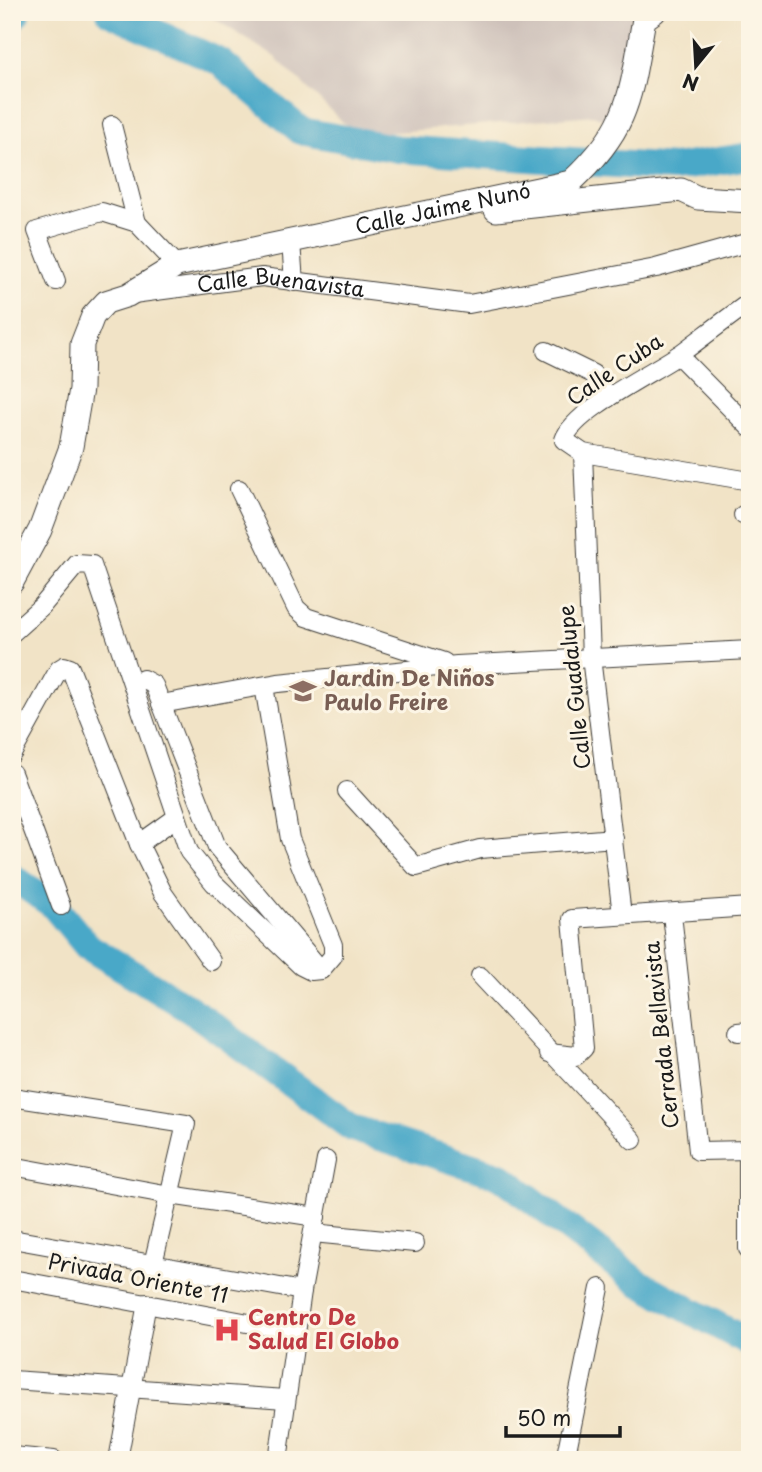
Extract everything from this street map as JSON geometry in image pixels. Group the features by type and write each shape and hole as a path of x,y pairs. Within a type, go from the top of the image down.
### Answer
{"street":[{"name":"Calle Jaime Nunó","path":"128,295 177,265 454,209 571,182 598,157 615,134 629,103 643,19 654,12"},
{"path":"112,125 137,223"},
{"path":"454,209 509,211 681,190 698,198 750,201"},
{"path":"57,281 36,236 37,231 102,212 137,223 177,265"},
{"path":"291,242 293,282"},
{"name":"Calle Buenavista","path":"12,582 40,530 71,447 81,389 82,344 93,316 106,302 128,295 262,278 469,304 656,268 750,242"},
{"name":"Calle Cuba","path":"583,453 564,440 568,429 608,398 678,355 750,302"},
{"path":"546,351 593,374 608,398"},
{"path":"678,355 749,425"},
{"path":"583,453 750,481"},
{"name":"Calle Guadalupe","path":"583,453 591,657 622,915"},
{"path":"239,489 296,608 306,617 420,656 457,665"},
{"path":"12,633 42,606 76,564 84,562 92,565 190,852 201,869 301,966 311,971 321,970 333,956 333,945 290,839 271,684"},
{"path":"161,704 271,684 457,665 750,650"},
{"path":"12,754 59,669 64,666 70,668 139,844 163,893 211,961"},
{"path":"133,684 148,680 154,685 217,848 321,970"},
{"path":"12,773 61,906"},
{"path":"347,791 416,867 480,849 614,838"},
{"path":"139,844 177,817"},
{"path":"550,1053 576,1056 584,1048 572,919 750,907"},
{"name":"Cerrada Bellavista","path":"672,914 698,1151 749,1150"},
{"path":"480,976 633,1140"},
{"path":"12,1097 186,1124 153,1264"},
{"path":"748,1249 749,1150"},
{"path":"278,1460 302,1291 327,1160"},
{"path":"12,1166 415,1243"},
{"path":"12,1239 302,1291"},
{"name":"Privada Oriente 11","path":"12,1279 296,1332"},
{"path":"565,1460 600,1288"},
{"path":"118,1460 147,1303"},
{"path":"12,1380 285,1399"},
{"path":"12,1456 54,1460"}],"shaded area":[{"path":"204,12 642,12 631,18 622,97 606,120 593,115 384,133 350,129 275,57"}],"waterway":[{"path":"12,18 17,12"},
{"path":"110,12 220,62 301,131 398,149 674,168 750,156"},
{"path":"12,877 53,905 87,946 190,1009 352,1128 501,1176 638,1282 750,1343"}],"place":[{"name":"Jardin De Niños Paulo Freire","path":"303,691"},
{"name":"Centro De Salud El Globo","path":"227,1330"}]}
